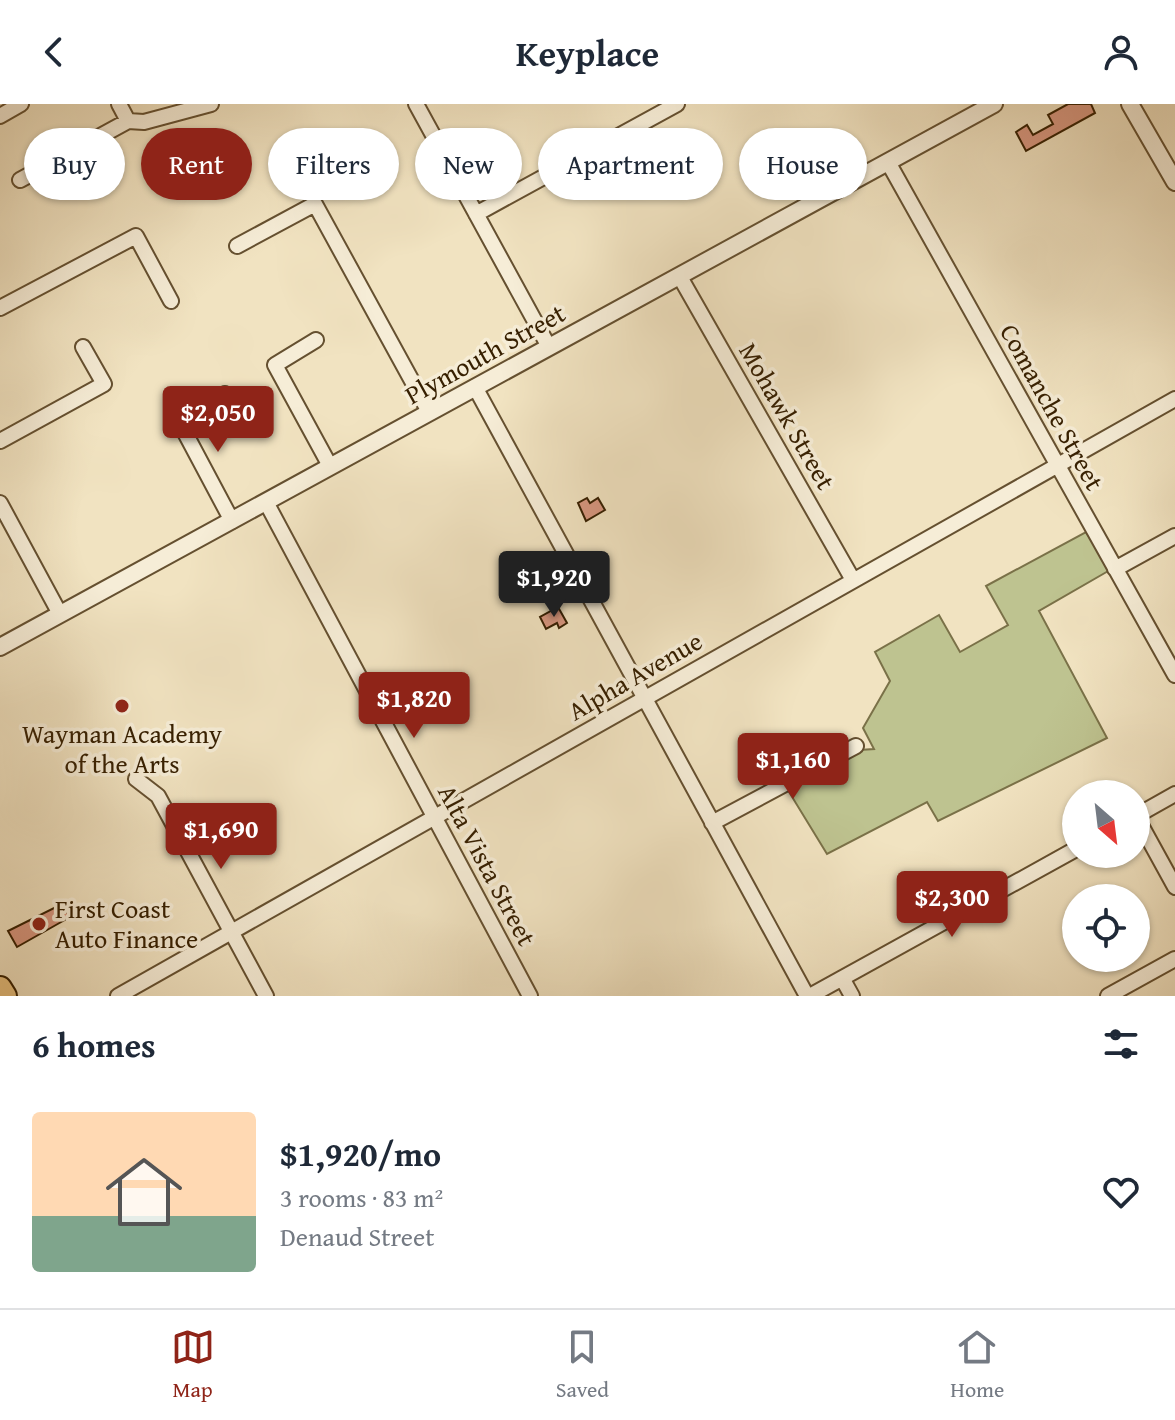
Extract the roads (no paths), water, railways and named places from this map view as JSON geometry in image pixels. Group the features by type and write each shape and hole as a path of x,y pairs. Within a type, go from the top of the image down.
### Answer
{"main road":[{"path":"0,988 5,996"}],"street":[{"path":"0,116 21,104"},
{"path":"119,104 128,121"},
{"path":"20,180 128,121 144,122 211,104"},
{"path":"416,104 549,347"},
{"path":"476,214 677,104"},
{"name":"Plymouth Street","path":"0,647 994,104"},
{"path":"1130,104 1175,182"},
{"name":"Comanche Street","path":"888,162 1175,675"},
{"path":"237,246 315,204 429,412"},
{"path":"0,308 136,236 171,301"},
{"name":"Mohawk Street","path":"680,277 853,580"},
{"path":"316,340 275,365 330,466"},
{"path":"0,441 104,384 83,347"},
{"path":"475,387 809,996 1062,857"},
{"path":"225,394 181,420 232,521"},
{"name":"Alpha Avenue","path":"118,996 1175,399"},
{"name":"Alta Vista Street","path":"266,502 530,996"},
{"path":"0,503 60,614"},
{"path":"1115,569 1175,536"},
{"path":"712,823 856,746"},
{"path":"136,779 158,796 266,996"},
{"path":"1150,808 1175,794"},
{"path":"1150,841 1175,887"},
{"path":"1108,996 1175,959"},
{"path":"842,978 852,996"}],"place":[{"name":"Wayman Academy of the Arts","path":"122,706"},
{"name":"First Coast Auto Finance","path":"39,924"}]}
